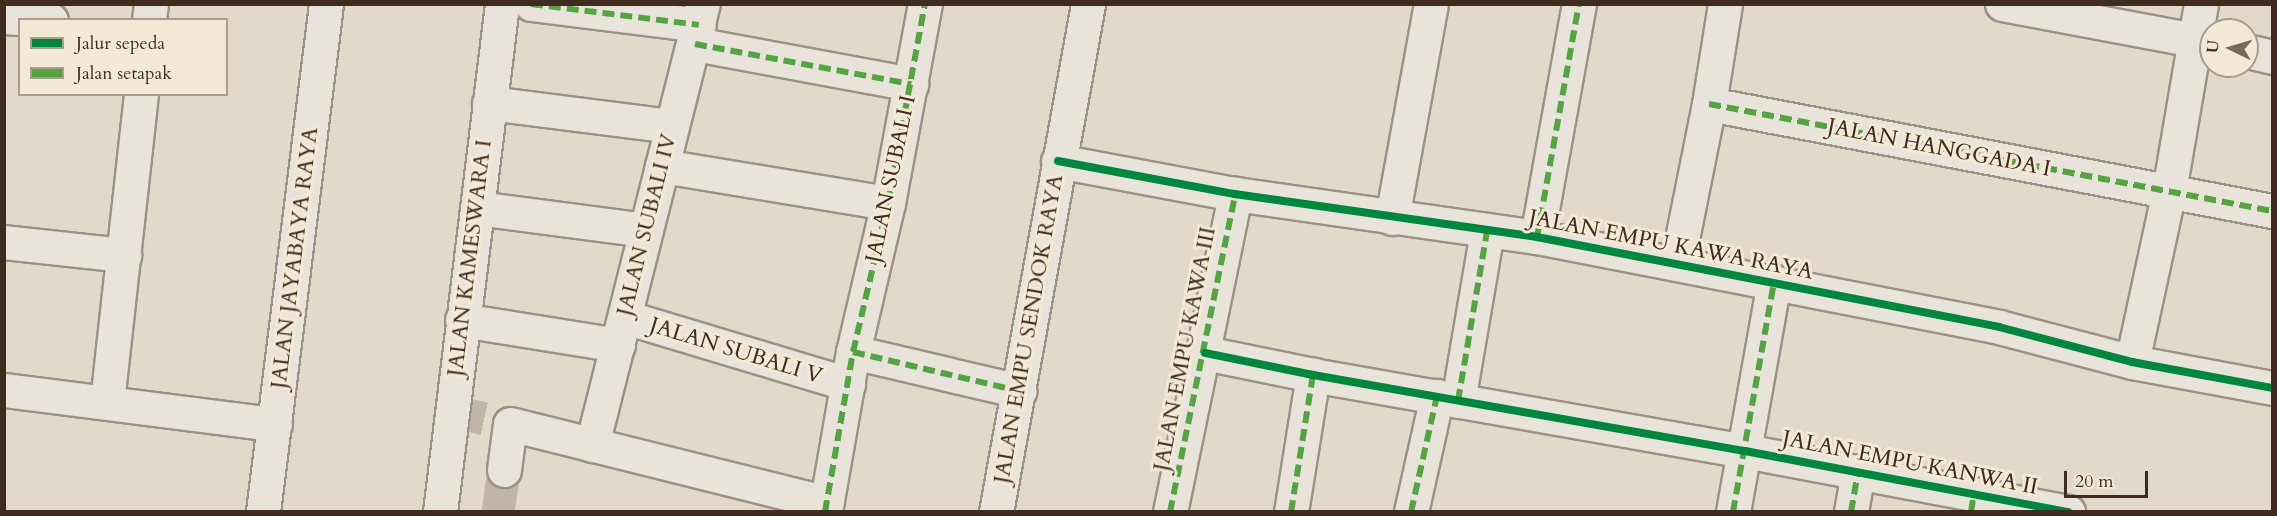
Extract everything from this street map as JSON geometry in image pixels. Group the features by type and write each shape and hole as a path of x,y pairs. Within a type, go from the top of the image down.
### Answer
{"street":[{"name":"JALAN JAYABAYA RAYA","path":"262,512 275,424 326,4"},
{"name":"JALAN KAMESWARA I","path":"440,512 502,4"},
{"path":"531,4 699,25 911,84"},
{"name":"JALAN SUBALI I","path":"825,507 854,352 888,203 925,4"},
{"name":"JALAN EMPU SENDOK RAYA","path":"996,512 1088,4"},
{"path":"1392,219 1431,4"},
{"path":"1537,237 1579,4"},
{"path":"1677,264 1709,104 1725,4"},
{"path":"2022,6 2199,40"},
{"path":"4,17 20,18"},
{"name":"JALAN SUBALI IV","path":"592,446 671,126 699,25"},
{"path":"2132,362 2199,59"},
{"path":"107,402 141,96"},
{"path":"489,103 671,126"},
{"name":"JALAN HANGGADA I","path":"1709,104 2272,211"},
{"name":"JALAN EMPU KAWA RAYA","path":"1058,161 1235,194 1392,219 1537,237 1999,327 2132,362 2272,388"},
{"path":"662,166 888,203"},
{"name":"JALAN EMPU KAWA III","path":"1170,512 1205,353 1235,194"},
{"path":"477,208 646,230"},
{"path":"1411,512 1447,398 1487,231"},
{"path":"4,242 124,255"},
{"path":"1733,512 1774,282"},
{"name":"JALAN SUBALI V","path":"462,320 621,331 848,384"},
{"path":"854,352 1019,391"},
{"name":"JALAN EMPU KANWA II","path":"1205,353 1313,375 1858,472 1973,503 2068,512"},
{"path":"1292,512 1313,375"},
{"path":"4,390 275,424"},
{"path":"504,470 510,424 825,507"},
{"path":"1851,512 1858,472"}],"tunnel":[{"path":"452,411 510,424"},
{"path":"498,512 504,470"}],"marked path":[{"path":"531,4 699,25"},
{"path":"825,512 853,352 888,203 925,4"},
{"path":"1537,237 1579,4"},
{"path":"695,44 911,84"},
{"path":"1709,104 2272,211"},
{"path":"1170,512 1235,194"},
{"path":"1458,401 1487,231"},
{"path":"1733,512 1774,282"},
{"path":"853,352 1019,391"},
{"path":"1291,512 1313,375"},
{"path":"1411,512 1437,396"},
{"path":"1851,512 1858,472"},
{"path":"1971,512 1974,494"}],"cycle path":[{"path":"1058,161 1235,194 1537,237 1999,327 2132,362 2272,388"},
{"path":"1205,353 1313,375 1745,451 2068,512"}]}
